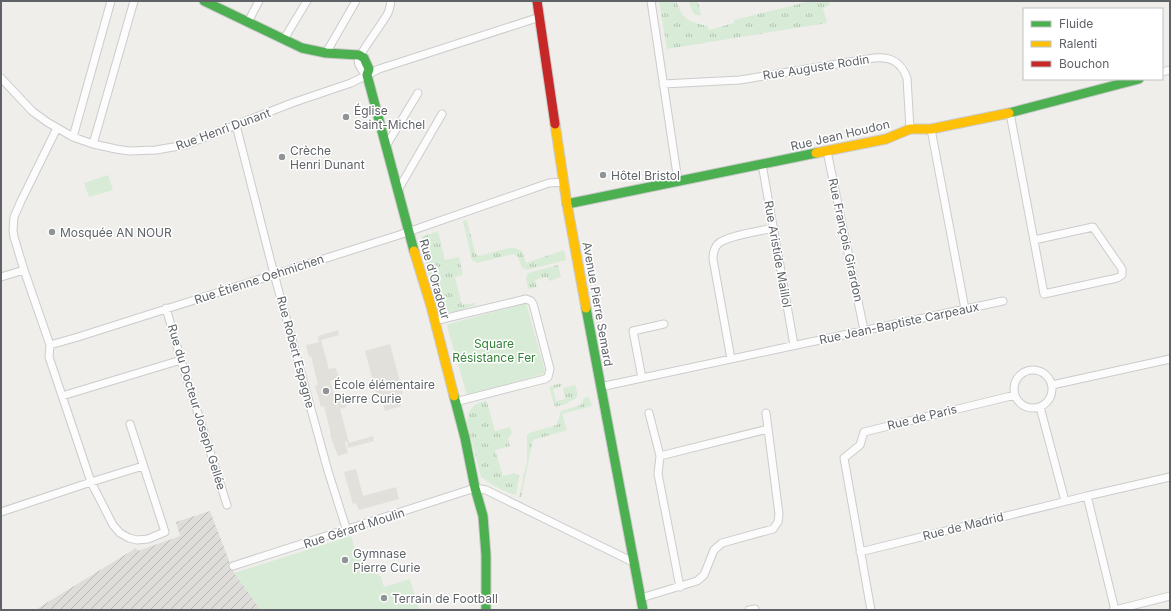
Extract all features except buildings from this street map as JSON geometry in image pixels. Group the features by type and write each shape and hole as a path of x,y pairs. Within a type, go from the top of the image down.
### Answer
{"street":[{"path":"72,137 111,1"},
{"path":"93,144 134,1"},
{"path":"248,22 259,1"},
{"path":"284,39 307,1"},
{"path":"326,53 356,1"},
{"path":"206,2 302,48 326,53 359,55 369,43 389,12 392,1"},
{"name":"Avenue Pierre Semard","path":"537,1 567,204 600,387 643,610"},
{"path":"650,1 678,181"},
{"name":"Rue Henri Dunant","path":"1,78 32,111 72,137 93,144 129,151 156,150 185,145 292,103 351,83 385,67 540,17"},
{"name":"Rue d'Oradour","path":"359,55 364,58 369,70 368,74 386,146 465,438 475,488 483,516 486,555 486,610"},
{"name":"Rue Auguste Rodin","path":"663,84 740,80 874,58 889,58 899,64 904,70 907,78 910,129"},
{"name":"Rue Jean Houdon","path":"567,204 886,139 910,129 931,129 1010,113 1135,80"},
{"path":"386,146 418,93"},
{"path":"1010,113 1044,294 1117,278 1122,275 1122,269 1093,227 1034,240"},
{"path":"398,190 442,114"},
{"name":"Rue Robert Espagne","path":"236,125 274,274 346,531"},
{"path":"57,128 14,217 14,237 50,345 49,356 91,482 113,525 120,533 128,538 137,540 148,539 164,532 130,424"},
{"path":"931,129 965,309"},
{"name":"Rue François Girardon","path":"827,151 864,330"},
{"name":"Rue Aristide Maillol","path":"762,164 794,345"},
{"name":"Rue Étienne Oehmichen","path":"50,345 408,231 549,183 564,182"},
{"path":"731,359 713,259 714,251 717,244 724,240 773,228"},
{"path":"1,277 24,270"},
{"path":"434,321 526,299 529,300 533,304 550,369 549,375 545,378 455,402"},
{"name":"Rue Jean-Baptiste Carpeaux","path":"600,387 1003,301"},
{"name":"Rue du Docteur Joseph Gellée","path":"166,308 227,505"},
{"path":"642,378 633,331 664,324"},
{"path":"1052,385 1170,359"},
{"path":"62,396 181,360"},
{"path":"1031,370 1039,371 1045,374 1052,385 1050,398 1044,406 1032,408 1026,407 1018,401 1015,395 1015,385 1018,378 1025,372 1031,370"},
{"name":"Rue de Paris","path":"860,552 844,458 860,445 864,432 1015,395"},
{"path":"1040,407 1065,501"},
{"path":"649,413 660,456 658,474 680,587"},
{"path":"641,598 697,581 704,575 714,550 722,543 772,529 778,522 779,514 766,413"},
{"path":"660,456 768,429"},
{"path":"1,512 143,466"},
{"name":"Rue de Madrid","path":"860,552 1065,501 1170,477"},
{"path":"475,488 486,490 633,562"},
{"name":"Rue Gérard Moulin","path":"233,566 346,531 475,488"},
{"path":"1087,496 1114,610 1170,596"},
{"path":"860,552 870,610"}],"shaded area":[{"name":"École élémentaire Pierre Curie","path":"338,330 339,335 321,340 329,369 336,368 339,378 330,381 335,399 344,397 347,407 340,409 349,443 373,436 374,441 348,448 347,442 345,442 348,453 338,456 330,435 324,406 321,407 315,386 318,385 311,356 309,357 306,345 319,342 318,336"},
{"path":"390,344 403,393 398,395 401,406 385,411 382,399 378,400 365,351"},
{"path":"356,469 363,496 396,487 399,499 359,510 355,503 353,504 344,472"},
{"path":"210,511 233,571 261,610 35,610 136,548 138,551 180,536 176,522"}],"green space":[{"path":"659,1 676,1 681,12 687,19 708,26 709,30 734,23 734,20 811,1 829,1 830,5 823,8 827,23 667,49"},
{"path":"689,1 701,1 698,2 701,15 696,15 694,13 691,9"},
{"path":"108,175 113,190 89,197 84,183"},
{"path":"467,220 475,253 479,256 509,248 515,248 522,251 526,263 564,250 566,260 527,270 522,268 518,257 513,254 477,263 472,260 463,221"},
{"path":"438,231 445,260 459,257 463,275 455,277 462,305 475,303 475,305 453,313 445,311 437,304 420,243 422,237"},
{"path":"558,265 561,277 549,281 547,277 535,280 537,287 528,289 526,278 528,273"},
{"name":"Square Résistance Fer","path":"526,303 545,371 543,374 467,395 447,326 449,324"},
{"path":"561,383 562,386 553,389 556,401 565,399 563,388 575,385 577,397 569,401 569,403 555,407 549,387"},
{"path":"589,397 592,406 562,414 567,430 533,440 521,497 519,497 527,462 527,435 529,433 557,425 561,411 581,405 584,398"},
{"path":"486,401 495,431 510,427 512,433 508,439 510,446 495,450 503,476 515,473 519,476 516,495 498,488 481,477 467,422 472,408 478,403"},
{"path":"351,536 357,556 381,577 384,587 410,579 419,610 261,610 234,573"}],"traffic: fast":[{"path":"204,1 302,48 326,53 359,55 364,58 369,69 367,75 414,251"},
{"path":"1009,113 1135,80"},
{"path":"567,204 816,153"},
{"path":"586,308 643,610"},
{"path":"454,396 483,516 486,555 486,610"}],"traffic: slow":[{"path":"816,153 886,139 910,129 931,129 1009,113"},
{"path":"555,124 567,204 586,308"},
{"path":"414,251 431,306 454,396"}],"traffic: jam":[{"path":"537,1 555,124"}],"place":[{"name":"Église Saint-Michel","path":"346,117"},
{"name":"Crèche Henri Dunant","path":"282,157"},
{"name":"Hôtel Bristol","path":"603,175"},
{"name":"Mosquée AN NOUR","path":"52,232"},
{"name":"École élémentaire Pierre Curie","path":"326,391"},
{"name":"Gymnase Pierre Curie","path":"345,560"},
{"name":"Terrain de Football","path":"384,598"}]}
